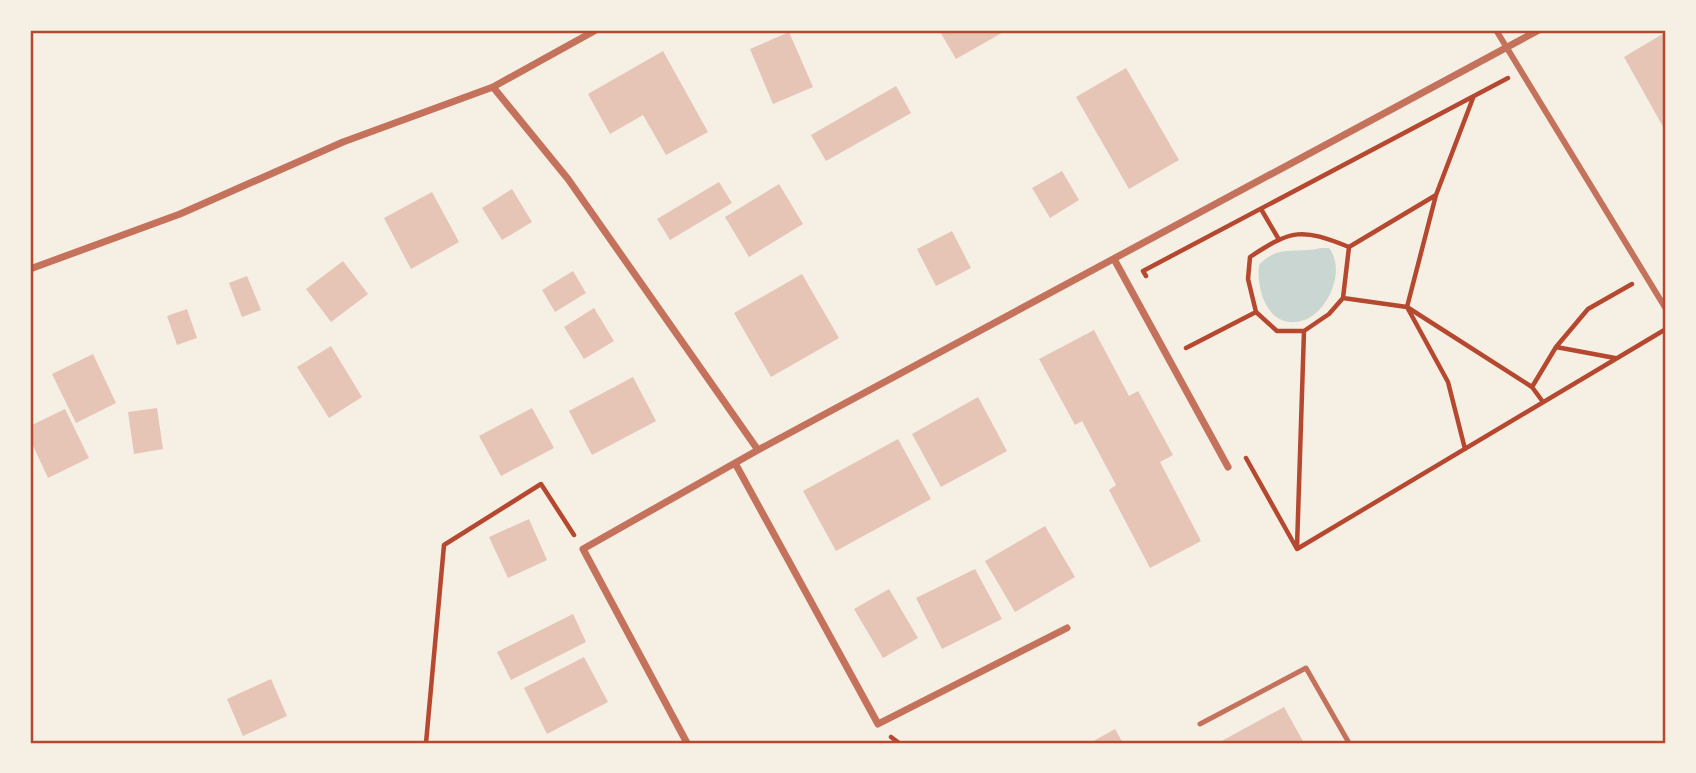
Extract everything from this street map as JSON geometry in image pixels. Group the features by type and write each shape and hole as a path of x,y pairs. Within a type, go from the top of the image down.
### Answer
{"street":[{"path":"30,270 180,214 343,142 493,87 596,30"},
{"path":"1496,30 1666,309"},
{"path":"687,743 583,549 758,450 1539,30"},
{"path":"493,87 568,179 758,450"},
{"path":"1114,259 1228,467"},
{"path":"735,463 878,724 1067,628"}],"lane":[{"path":"1200,724 1306,668 1349,743"}],"path":[{"path":"1149,282 1143,271 1522,71"},
{"path":"1465,449 1448,382 1408,307 1436,195 1473,97"},
{"path":"1349,247 1436,195"},
{"path":"1261,209 1278,238"},
{"path":"1297,234 1320,235 1349,247 1343,298 1329,314 1304,331 1277,331 1256,312 1248,279 1250,257 1278,238 1297,234"},
{"path":"1532,387 1556,347 1588,309 1645,276"},
{"path":"1343,298 1408,307 1532,387 1543,402"},
{"path":"1186,348 1256,312"},
{"path":"1297,550 1666,329"},
{"path":"1297,550 1304,331"},
{"path":"1180,337 1193,360"},
{"path":"1556,347 1616,358"},
{"path":"1245,458 1297,550"},
{"path":"426,743 444,545 541,484 583,549"}],"shaded area":[{"path":"1329,248 1336,267 1332,289 1327,299 1321,308 1304,320 1282,320 1267,307 1260,286 1259,265 1273,254"}],"building":[{"path":"939,30 1007,30 956,59"},
{"path":"789,32 813,87 773,104 750,49"},
{"path":"1666,32 1666,132 1624,57"},
{"path":"663,51 708,132 666,155 643,115 610,134 588,94"},
{"path":"1126,68 1179,160 1129,189 1076,97"},
{"path":"896,86 911,113 826,161 811,135"},
{"path":"1062,171 1079,200 1050,218 1032,188"},
{"path":"719,182 732,203 670,240 657,219"},
{"path":"779,184 803,224 749,257 725,217"},
{"path":"512,189 532,222 502,240 482,208"},
{"path":"432,192 459,242 411,269 384,218"},
{"path":"952,231 971,268 936,286 917,249"},
{"path":"343,261 368,294 331,322 306,289"},
{"path":"573,271 586,293 555,312 542,290"},
{"path":"802,274 839,338 771,377 734,313"},
{"path":"247,276 261,310 242,317 229,283"},
{"path":"594,308 614,341 584,359 564,327"},
{"path":"187,309 197,338 177,345 167,316"},
{"path":"1094,330 1129,396 1138,391 1173,455 1160,462 1201,541 1150,568 1109,490 1116,485 1082,421 1075,425 1039,359"},
{"path":"331,346 362,397 329,418 297,367"},
{"path":"93,354 116,403 76,423 52,374"},
{"path":"633,377 656,421 592,455 569,411"},
{"path":"978,397 1007,451 941,487 912,434"},
{"path":"157,408 163,449 134,454 128,412"},
{"path":"532,408 554,448 501,476 479,436"},
{"path":"65,409 89,458 48,478 30,439 30,426"},
{"path":"898,439 931,499 836,551 803,491"},
{"path":"529,519 547,560 508,578 489,537"},
{"path":"1045,526 1075,577 1015,612 985,561"},
{"path":"975,569 1002,619 942,649 916,598"},
{"path":"889,589 918,638 883,658 854,609"},
{"path":"573,614 586,642 511,680 497,652"},
{"path":"584,657 608,702 547,734 524,688"},
{"path":"271,679 287,716 243,736 227,699"},
{"path":"1284,707 1304,743 1218,743"},
{"path":"1115,729 1123,743 1090,743"}]}
